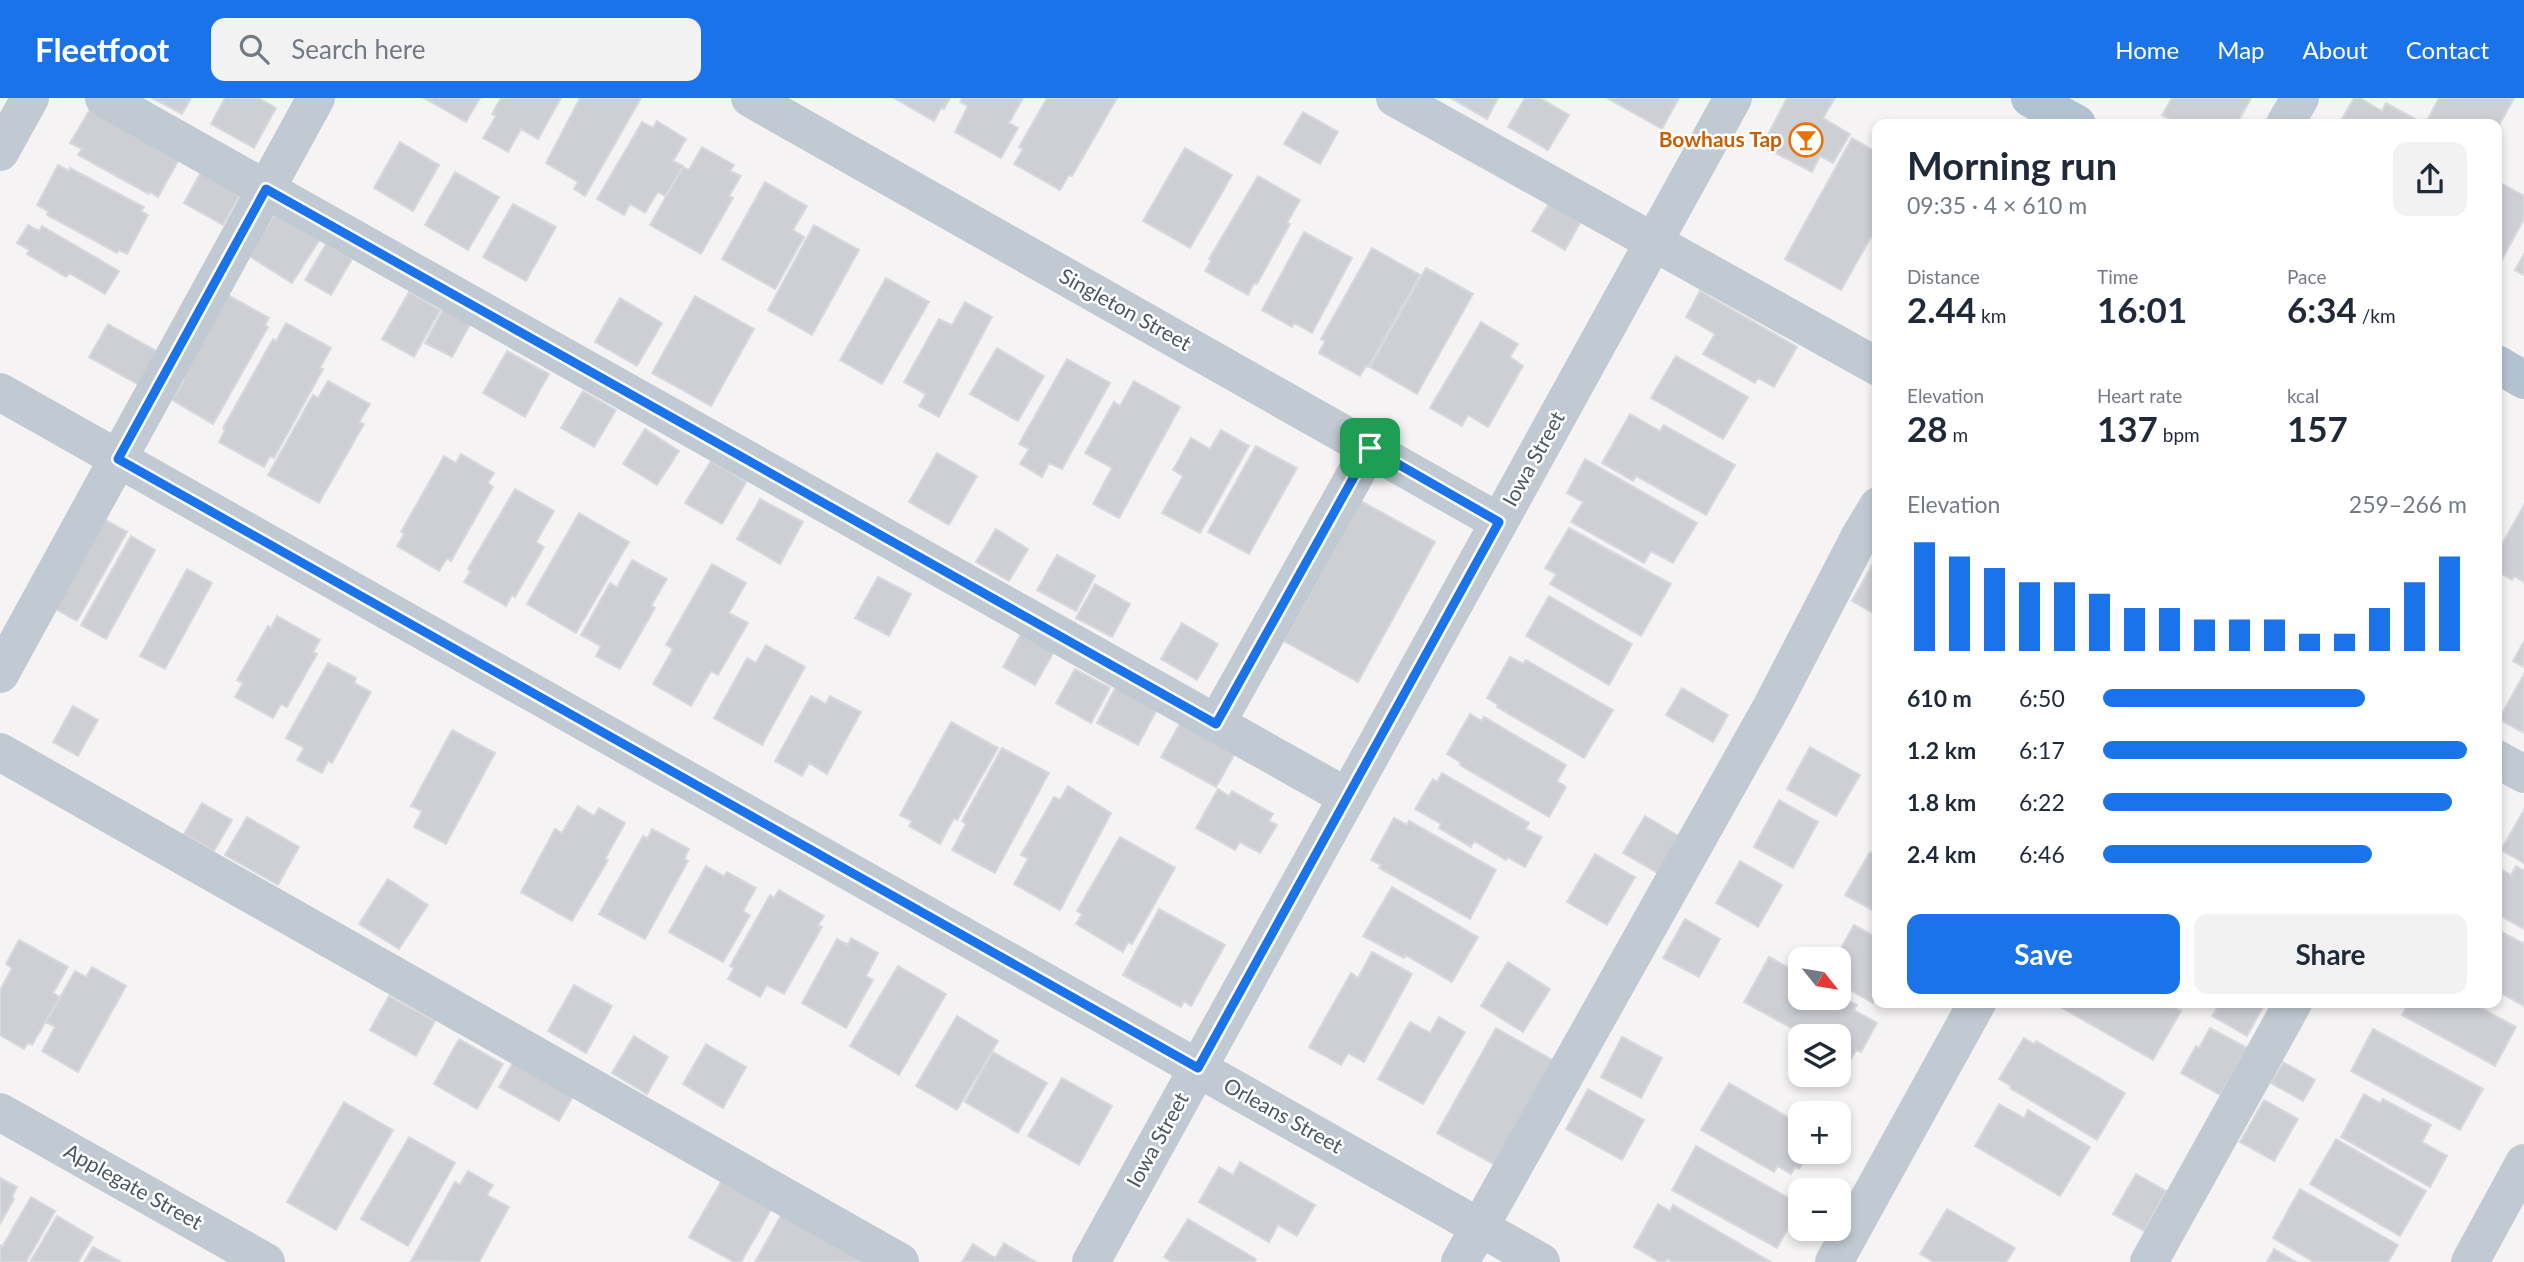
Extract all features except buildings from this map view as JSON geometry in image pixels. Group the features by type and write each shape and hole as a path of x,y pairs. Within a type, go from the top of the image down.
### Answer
{"main road":[{"path":"2030,98 2068,119"},
{"path":"2502,367 2524,380"}],"street":[{"path":"0,152 30,98"},
{"path":"104,98 1347,797"},
{"path":"0,674 316,98"},
{"name":"Singleton Street","path":"750,98 1499,522"},
{"path":"1395,98 1872,364"},
{"name":"Iowa Street","path":"1091,1262 1733,98"},
{"path":"2288,119 2300,98"},
{"name":"Orleans Street","path":"0,392 1541,1262"},
{"path":"1216,724 1370,448"},
{"path":"1460,1262 1772,706 1872,516"},
{"path":"0,752 900,1262"},
{"path":"2502,762 2524,774"},
{"path":"1834,1262 1974,1008"},
{"path":"2149,1262 2289,1008"},
{"name":"Applegate Street","path":"0,1112 266,1262"},
{"path":"2470,1262 2524,1163"}],"place":[{"name":"Bowhaus Tap","path":"1806,140"}],"route":[{"path":"266,189 1216,724 1370,448 1499,522 1198,1068 118,459 266,189"}]}
